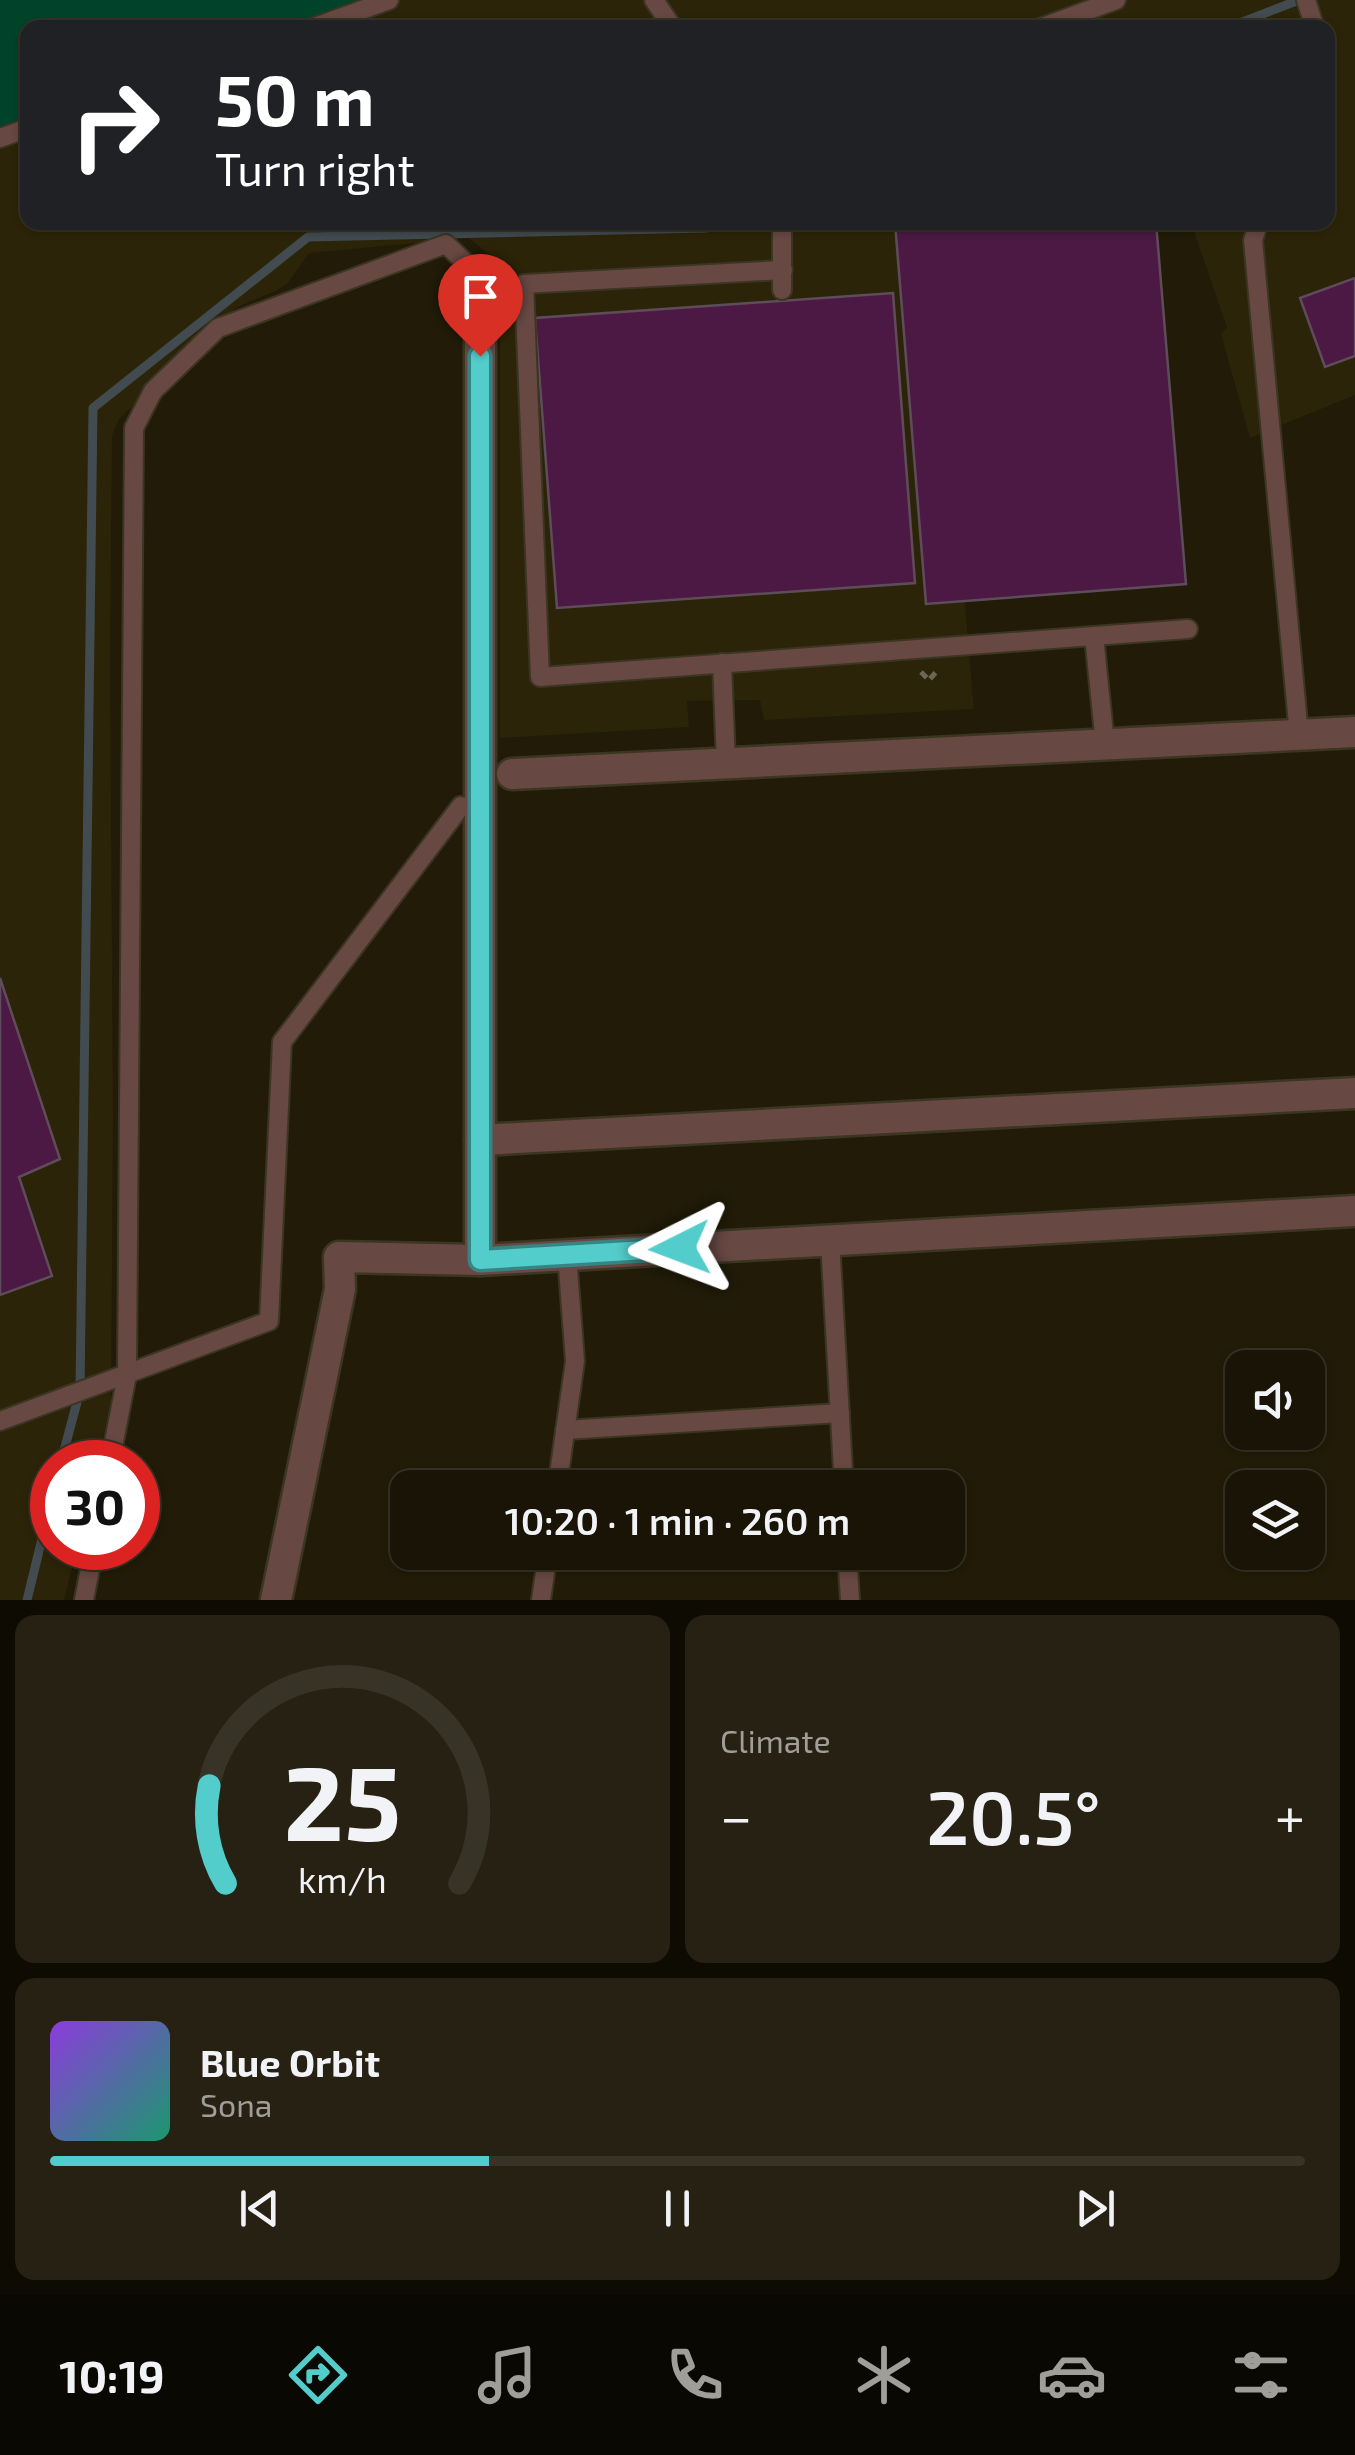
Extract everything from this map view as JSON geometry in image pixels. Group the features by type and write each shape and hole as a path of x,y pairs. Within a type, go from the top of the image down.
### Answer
{"street":[{"path":"480,278 480,1260"},
{"path":"512,774 1355,732"},
{"path":"480,1140 1355,1093"},
{"path":"276,1600 340,1289 339,1256 480,1260 1355,1211"}],"lane":[{"path":"334,20 389,0"},
{"path":"1062,20 1116,0"},
{"path":"782,230 782,290"},
{"path":"1256,230 1253,240 1299,735"},
{"path":"114,1440 127,1374 134,428 153,391 218,328 446,244 480,278"},
{"path":"782,270 524,284 540,677 1188,628"},
{"path":"1094,636 1105,744"},
{"path":"722,663 726,763"},
{"path":"0,1422 269,1321 282,1042 462,806"},
{"path":"830,1240 843,1470"},
{"path":"559,1470 575,1362 567,1255"},
{"path":"565,1430 840,1413"},
{"path":"84,1600 90,1570"},
{"path":"541,1600 545,1570"},
{"path":"848,1570 850,1600"}],"shaded area":[{"path":"0,0 1355,0 1355,395 1250,438 1221,334 1227,327 1193,230 1335,230 1335,20 20,20 20,230 933,230 974,709 764,720 760,700 687,701 689,727 500,738 500,263 469,238 309,253 288,283 237,307 119,419 112,436 110,657 111,1404 102,1440 30,1440 30,1570 72,1570 64,1600 0,1600"}],"green space":[{"path":"0,0 390,0 332,20 20,20 20,131 0,138"}],"building":[{"path":"896,230 1157,230 1186,584 926,604"},
{"path":"1355,278 1355,356 1325,367 1300,298"},
{"path":"893,293 915,583 557,608 535,318"},
{"path":"0,978 60,1159 19,1177 52,1276 0,1295"}],"waterway":[{"path":"1248,20 1299,0"},
{"path":"67,1440 80,1391 93,408 308,237 618,230"},
{"path":"27,1600 34,1570"}],"route":[{"path":"480,356 480,1260 680,1248"}]}
